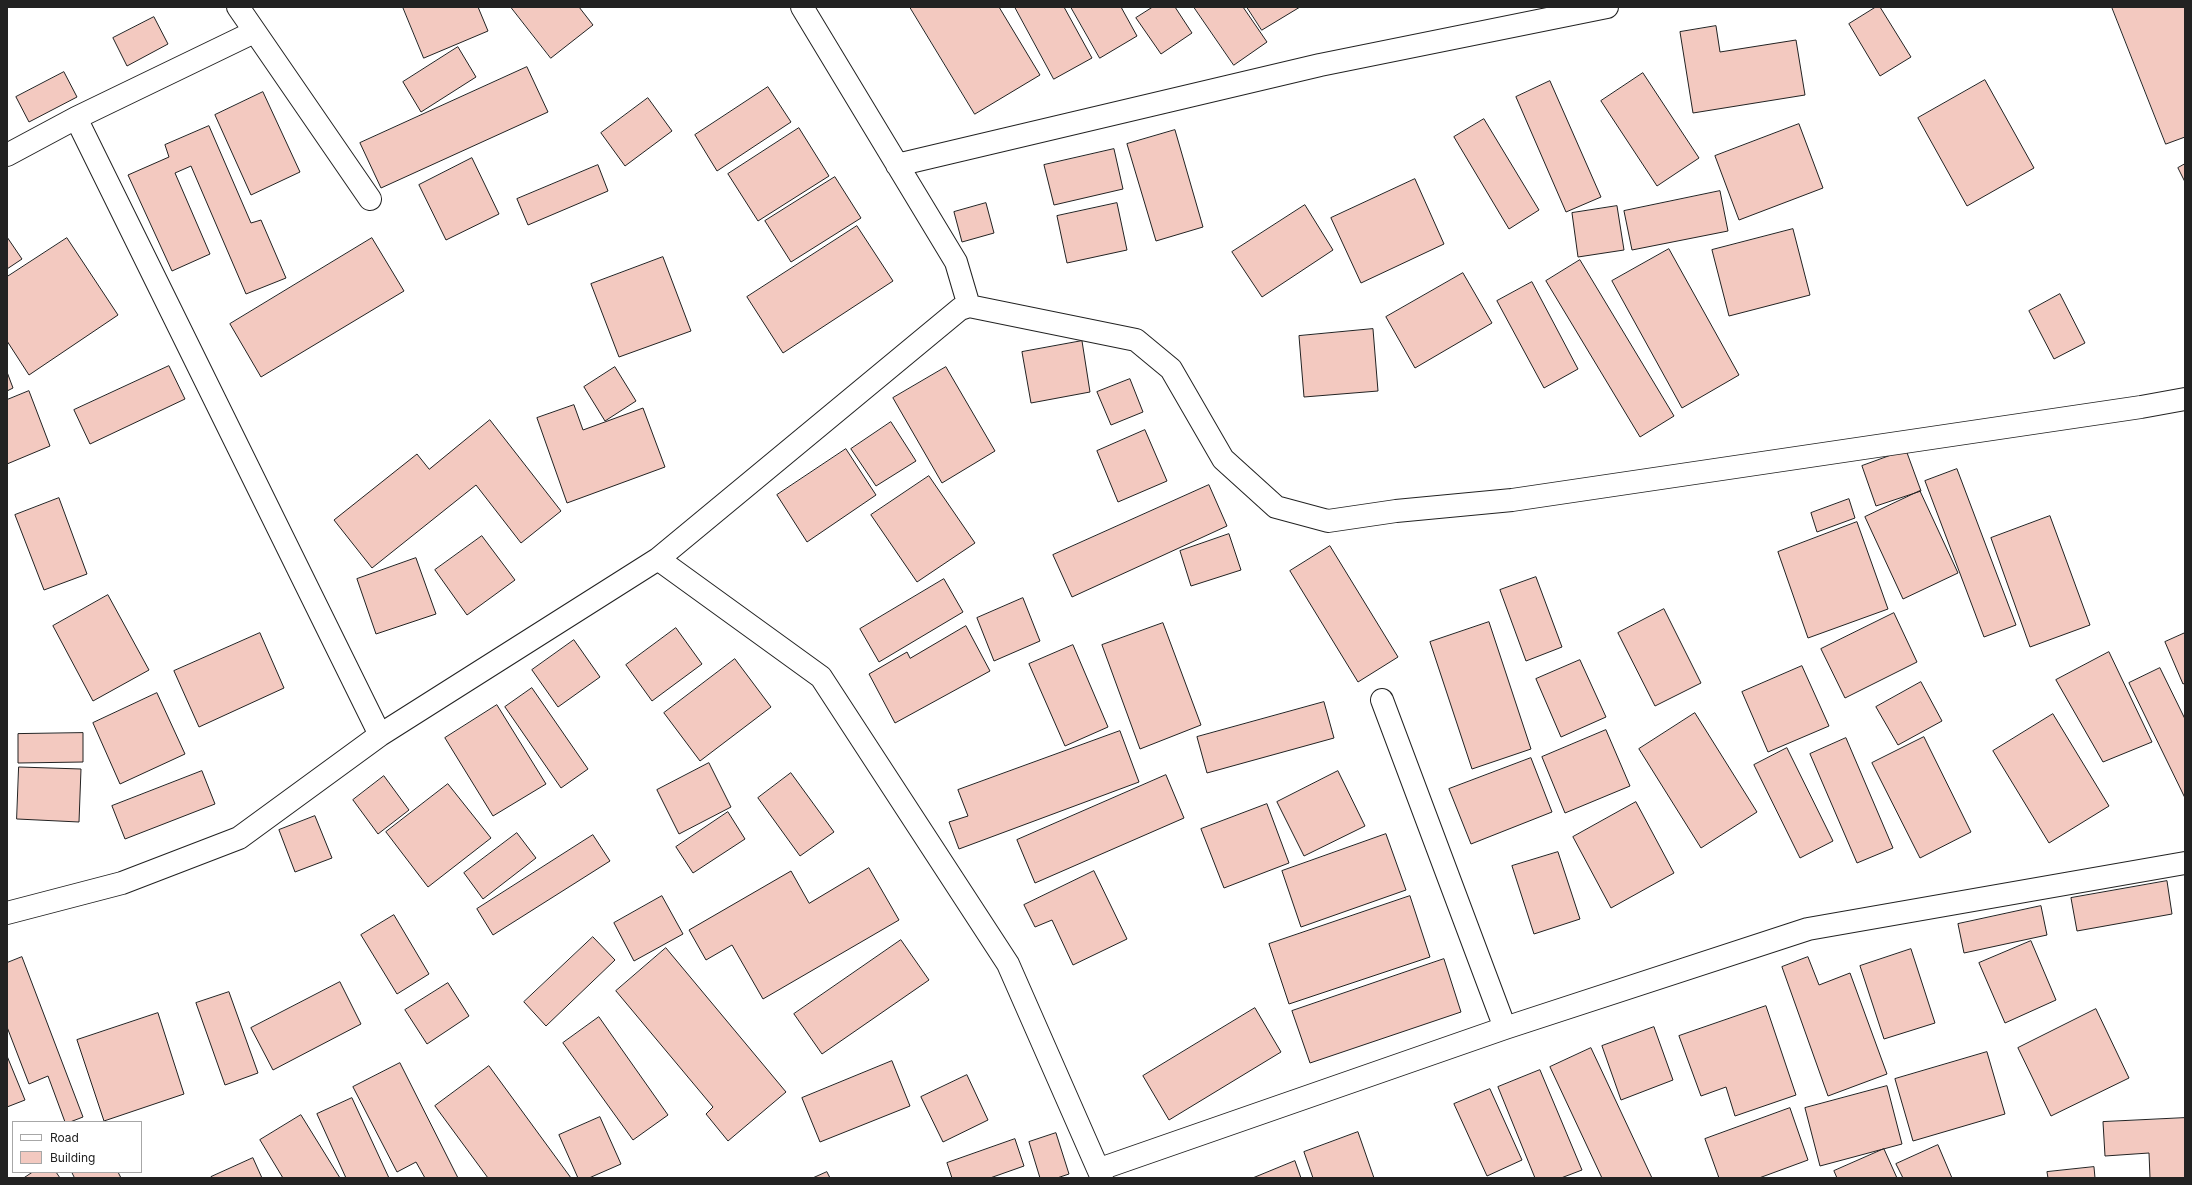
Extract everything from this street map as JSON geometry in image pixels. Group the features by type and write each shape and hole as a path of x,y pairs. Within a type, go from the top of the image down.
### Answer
{"street":[{"path":"238,7 370,199"},
{"path":"802,7 956,262 969,306"},
{"path":"897,165 1320,65 1607,7"},
{"path":"7,155 76,118 254,32"},
{"path":"76,118 380,735"},
{"path":"7,913 122,883 239,838 380,735 658,559 960,309 969,306 1136,340 1171,369 1223,459 1276,507 1328,521 1396,511 1512,500 2141,407 2185,399"},
{"path":"658,559 821,677 1008,964 1101,1173 1505,1028 1808,929 2185,863"},
{"path":"1382,700 1505,1028"}],"building":[{"path":"403,7 478,7 488,31 424,58"},
{"path":"511,7 579,7 593,25 551,58"},
{"path":"910,7 999,7 1040,75 975,114"},
{"path":"1015,7 1064,7 1092,58 1054,79"},
{"path":"1071,7 1121,7 1137,36 1100,58"},
{"path":"1153,7 1175,7 1192,33 1161,54 1136,18"},
{"path":"1194,7 1243,7 1267,42 1234,65"},
{"path":"1247,7 1300,7 1262,30"},
{"path":"1876,7 1880,7 1911,57 1880,76 1849,24"},
{"path":"2112,7 2185,7 2185,137 2166,144"},
{"path":"154,17 168,44 127,66 113,38"},
{"path":"1716,26 1720,52 1796,40 1805,95 1693,113 1680,32"},
{"path":"458,47 476,77 421,112 403,82"},
{"path":"527,67 548,112 381,188 360,143"},
{"path":"64,72 77,97 29,122 16,97"},
{"path":"1643,73 1699,158 1657,186 1601,101"},
{"path":"1985,80 2034,168 1967,206 1918,118"},
{"path":"1550,81 1601,197 1566,212 1516,97"},
{"path":"768,87 791,122 717,171 695,135"},
{"path":"263,92 300,172 251,195 215,115"},
{"path":"648,98 672,131 625,166 601,133"},
{"path":"1484,119 1539,210 1509,229 1454,137"},
{"path":"1799,124 1823,188 1739,220 1715,156"},
{"path":"209,126 251,223 261,220 286,278 246,294 191,166 175,173 210,254 172,271 128,175 169,157 165,145"},
{"path":"799,128 829,176 758,221 728,174"},
{"path":"1175,130 1203,227 1156,241 1127,144"},
{"path":"1114,149 1123,189 1054,205 1044,165"},
{"path":"472,158 499,214 446,240 419,185"},
{"path":"2185,164 2185,182 2178,168"},
{"path":"598,165 608,191 528,225 517,199"},
{"path":"835,177 861,218 791,262 765,221"},
{"path":"1415,179 1444,244 1361,283 1331,218"},
{"path":"1720,191 1728,231 1632,250 1624,211"},
{"path":"986,203 994,233 962,242 954,212"},
{"path":"1117,203 1127,250 1067,263 1057,216"},
{"path":"1305,205 1333,250 1262,297 1232,252"},
{"path":"1617,206 1624,250 1578,257 1572,213"},
{"path":"857,226 893,281 783,353 747,297"},
{"path":"1793,229 1810,295 1729,316 1712,250"},
{"path":"7,237 22,259 7,269"},
{"path":"67,238 118,315 29,375 7,341 7,277"},
{"path":"372,238 404,291 261,377 230,324"},
{"path":"1669,249 1739,375 1682,408 1612,281"},
{"path":"663,257 691,331 619,357 591,284"},
{"path":"1580,260 1674,416 1640,437 1546,281"},
{"path":"1463,273 1492,323 1415,368 1386,317"},
{"path":"1532,282 1578,369 1544,388 1497,301"},
{"path":"2060,294 2085,343 2054,359 2029,311"},
{"path":"1373,329 1378,391 1304,397 1299,336"},
{"path":"1082,341 1090,392 1031,403 1022,352"},
{"path":"169,366 185,399 90,444 74,410"},
{"path":"615,367 636,401 605,421 584,387"},
{"path":"946,367 995,451 942,483 893,398"},
{"path":"7,372 13,388 7,391"},
{"path":"1130,379 1143,412 1111,425 1097,392"},
{"path":"29,391 50,446 7,464 7,400"},
{"path":"574,405 583,430 643,408 665,467 567,503 537,418"},
{"path":"490,420 561,511 521,543 476,485 372,568 334,520 417,454 429,469"},
{"path":"891,422 916,461 876,486 851,449"},
{"path":"1145,430 1167,481 1118,502 1097,451"},
{"path":"846,449 876,495 807,542 777,495"},
{"path":"1906,450 1921,491 1876,506 1862,466"},
{"path":"1957,469 2016,625 1984,637 1925,481"},
{"path":"929,476 975,543 917,582 871,515"},
{"path":"1209,485 1227,526 1072,597 1053,555"},
{"path":"1920,491 1958,573 1903,599 1865,517"},
{"path":"59,498 87,574 44,590 15,515"},
{"path":"1849,499 1855,518 1817,532 1811,513"},
{"path":"2050,516 2090,625 2030,647 1991,538"},
{"path":"1857,522 1888,609 1808,638 1778,552"},
{"path":"1229,534 1241,570 1191,586 1180,551"},
{"path":"482,536 515,580 467,615 435,570"},
{"path":"1330,546 1398,657 1358,682 1290,571"},
{"path":"416,558 436,614 376,634 357,579"},
{"path":"1536,577 1562,647 1526,661 1500,590"},
{"path":"944,579 963,612 879,662 860,629"},
{"path":"108,595 149,670 93,701 53,626"},
{"path":"1023,598 1040,641 994,661 977,618"},
{"path":"1664,609 1701,683 1655,706 1618,633"},
{"path":"1894,613 1917,662 1845,698 1821,649"},
{"path":"1489,622 1531,749 1472,769 1430,642"},
{"path":"1163,623 1201,725 1140,749 1102,645"},
{"path":"966,626 990,671 895,723 869,674 907,652 910,658"},
{"path":"676,628 702,664 652,701 626,665"},
{"path":"260,633 284,688 199,727 174,671"},
{"path":"2185,633 2185,683 2183,684 2165,642"},
{"path":"574,640 600,677 558,707 532,670"},
{"path":"1073,645 1108,727 1065,746 1029,664"},
{"path":"2109,652 2152,742 2103,762 2056,680"},
{"path":"735,659 771,707 700,761 664,713"},
{"path":"1580,660 1606,717 1561,737 1536,679"},
{"path":"1802,666 1829,726 1768,752 1742,692"},
{"path":"2160,668 2185,719 2185,798 2129,683"},
{"path":"1921,682 1942,721 1898,745 1876,707"},
{"path":"532,688 588,769 561,788 505,707"},
{"path":"157,693 185,754 120,784 93,723"},
{"path":"1324,702 1334,738 1207,773 1197,737"},
{"path":"497,705 546,784 493,816 445,738"},
{"path":"1695,713 1757,812 1701,848 1639,749"},
{"path":"2053,714 2109,806 2049,843 1993,751"},
{"path":"1606,730 1630,786 1565,813 1542,757"},
{"path":"1120,731 1139,782 959,849 949,822 968,816 958,790"},
{"path":"83,733 83,762 18,763 18,734"},
{"path":"1924,737 1971,832 1920,858 1872,763"},
{"path":"1846,738 1893,848 1857,863 1810,754"},
{"path":"1787,748 1833,841 1800,858 1754,765"},
{"path":"1531,758 1552,812 1471,844 1449,789"},
{"path":"709,763 731,807 679,834 657,790"},
{"path":"19,767 81,769 79,822 17,819"},
{"path":"202,771 215,804 125,839 112,806"},
{"path":"1338,771 1365,826 1304,856 1277,802"},
{"path":"791,773 834,832 800,856 758,798"},
{"path":"1166,775 1184,818 1035,883 1017,840"},
{"path":"384,776 409,810 378,834 353,800"},
{"path":"448,784 491,838 428,887 386,832"},
{"path":"1636,802 1674,873 1611,908 1573,837"},
{"path":"1267,804 1289,863 1224,888 1201,829"},
{"path":"728,812 745,839 693,873 676,847"},
{"path":"315,816 332,858 295,872 279,830"},
{"path":"517,833 536,858 483,899 464,873"},
{"path":"1386,834 1406,890 1301,927 1282,871"},
{"path":"593,835 610,861 493,935 477,909"},
{"path":"1558,852 1580,919 1534,934 1512,866"},
{"path":"869,868 899,920 763,999 732,945 706,960 689,930 791,871 809,903"},
{"path":"1094,871 1127,939 1073,965 1052,920 1035,927 1024,905"},
{"path":"2167,881 2172,914 2077,931 2071,898"},
{"path":"662,896 683,934 634,961 614,923"},
{"path":"1410,896 1430,957 1289,1004 1269,944"},
{"path":"2041,906 2047,935 1964,953 1958,924"},
{"path":"394,915 429,974 397,994 361,935"},
{"path":"593,937 615,960 546,1026 524,1002"},
{"path":"901,940 929,980 822,1054 794,1014"},
{"path":"2031,941 2056,1000 2005,1023 1979,963"},
{"path":"666,948 786,1092 728,1141 706,1114 713,1107 616,991"},
{"path":"1911,949 1935,1023 1884,1039 1860,966"},
{"path":"22,957 83,1117 73,1121 65,1121 48,1076 29,1084 7,1027 7,963"},
{"path":"1808,957 1819,985 1850,973 1887,1074 1828,1096 1782,967"},
{"path":"1444,959 1461,1012 1310,1063 1292,1011"},
{"path":"340,982 361,1024 273,1070 251,1028"},
{"path":"448,983 469,1016 427,1044 405,1010"},
{"path":"229,992 258,1073 225,1085 196,1003"},
{"path":"1766,1006 1796,1095 1735,1116 1726,1087 1701,1096 1679,1036"},
{"path":"1255,1008 1281,1052 1169,1120 1143,1076"},
{"path":"2096,1009 2129,1078 2051,1116 2018,1048"},
{"path":"158,1013 184,1094 104,1121 77,1040"},
{"path":"599,1017 668,1115 633,1140 563,1043"},
{"path":"1654,1027 1673,1080 1621,1100 1602,1046"},
{"path":"1591,1048 1652,1178 1602,1178 1550,1067"},
{"path":"1987,1052 2005,1114 1913,1141 1895,1079"},
{"path":"7,1056 25,1100 7,1107"},
{"path":"892,1061 910,1106 820,1142 802,1098"},
{"path":"400,1063 458,1178 425,1178 416,1162 397,1172 353,1087"},
{"path":"489,1066 571,1178 488,1178 435,1106"},
{"path":"1540,1070 1582,1170 1561,1178 1535,1178 1498,1087"},
{"path":"967,1075 988,1120 943,1142 921,1097"},
{"path":"1887,1086 1902,1144 1820,1166 1805,1108"},
{"path":"1490,1089 1522,1160 1487,1176 1454,1104"},
{"path":"352,1098 389,1178 346,1178 317,1114"},
{"path":"1790,1108 1808,1160 1759,1178 1719,1178 1705,1139"},
{"path":"301,1115 340,1178 283,1178 260,1140"},
{"path":"600,1117 621,1164 589,1178 578,1178 559,1135"},
{"path":"2185,1118 2185,1178 2150,1178 2149,1153 2105,1156 2103,1122"},
{"path":"1358,1132 1374,1178 1313,1178 1304,1152"},
{"path":"1056,1133 1069,1174 1057,1178 1040,1178 1029,1142"},
{"path":"1015,1139 1024,1166 990,1178 952,1178 947,1163"},
{"path":"1938,1145 1952,1178 1903,1178 1896,1164"},
{"path":"1884,1149 1897,1178 1837,1178 1834,1171"},
{"path":"253,1158 262,1178 211,1178 211,1177"},
{"path":"1295,1161 1301,1178 1253,1178"},
{"path":"2094,1167 2095,1178 2048,1178 2047,1172"},
{"path":"827,1172 830,1178 813,1178"},
{"path":"32,1173 57,1173 60,1178 24,1178"},
{"path":"72,1173 118,1173 121,1178 75,1178"}]}
